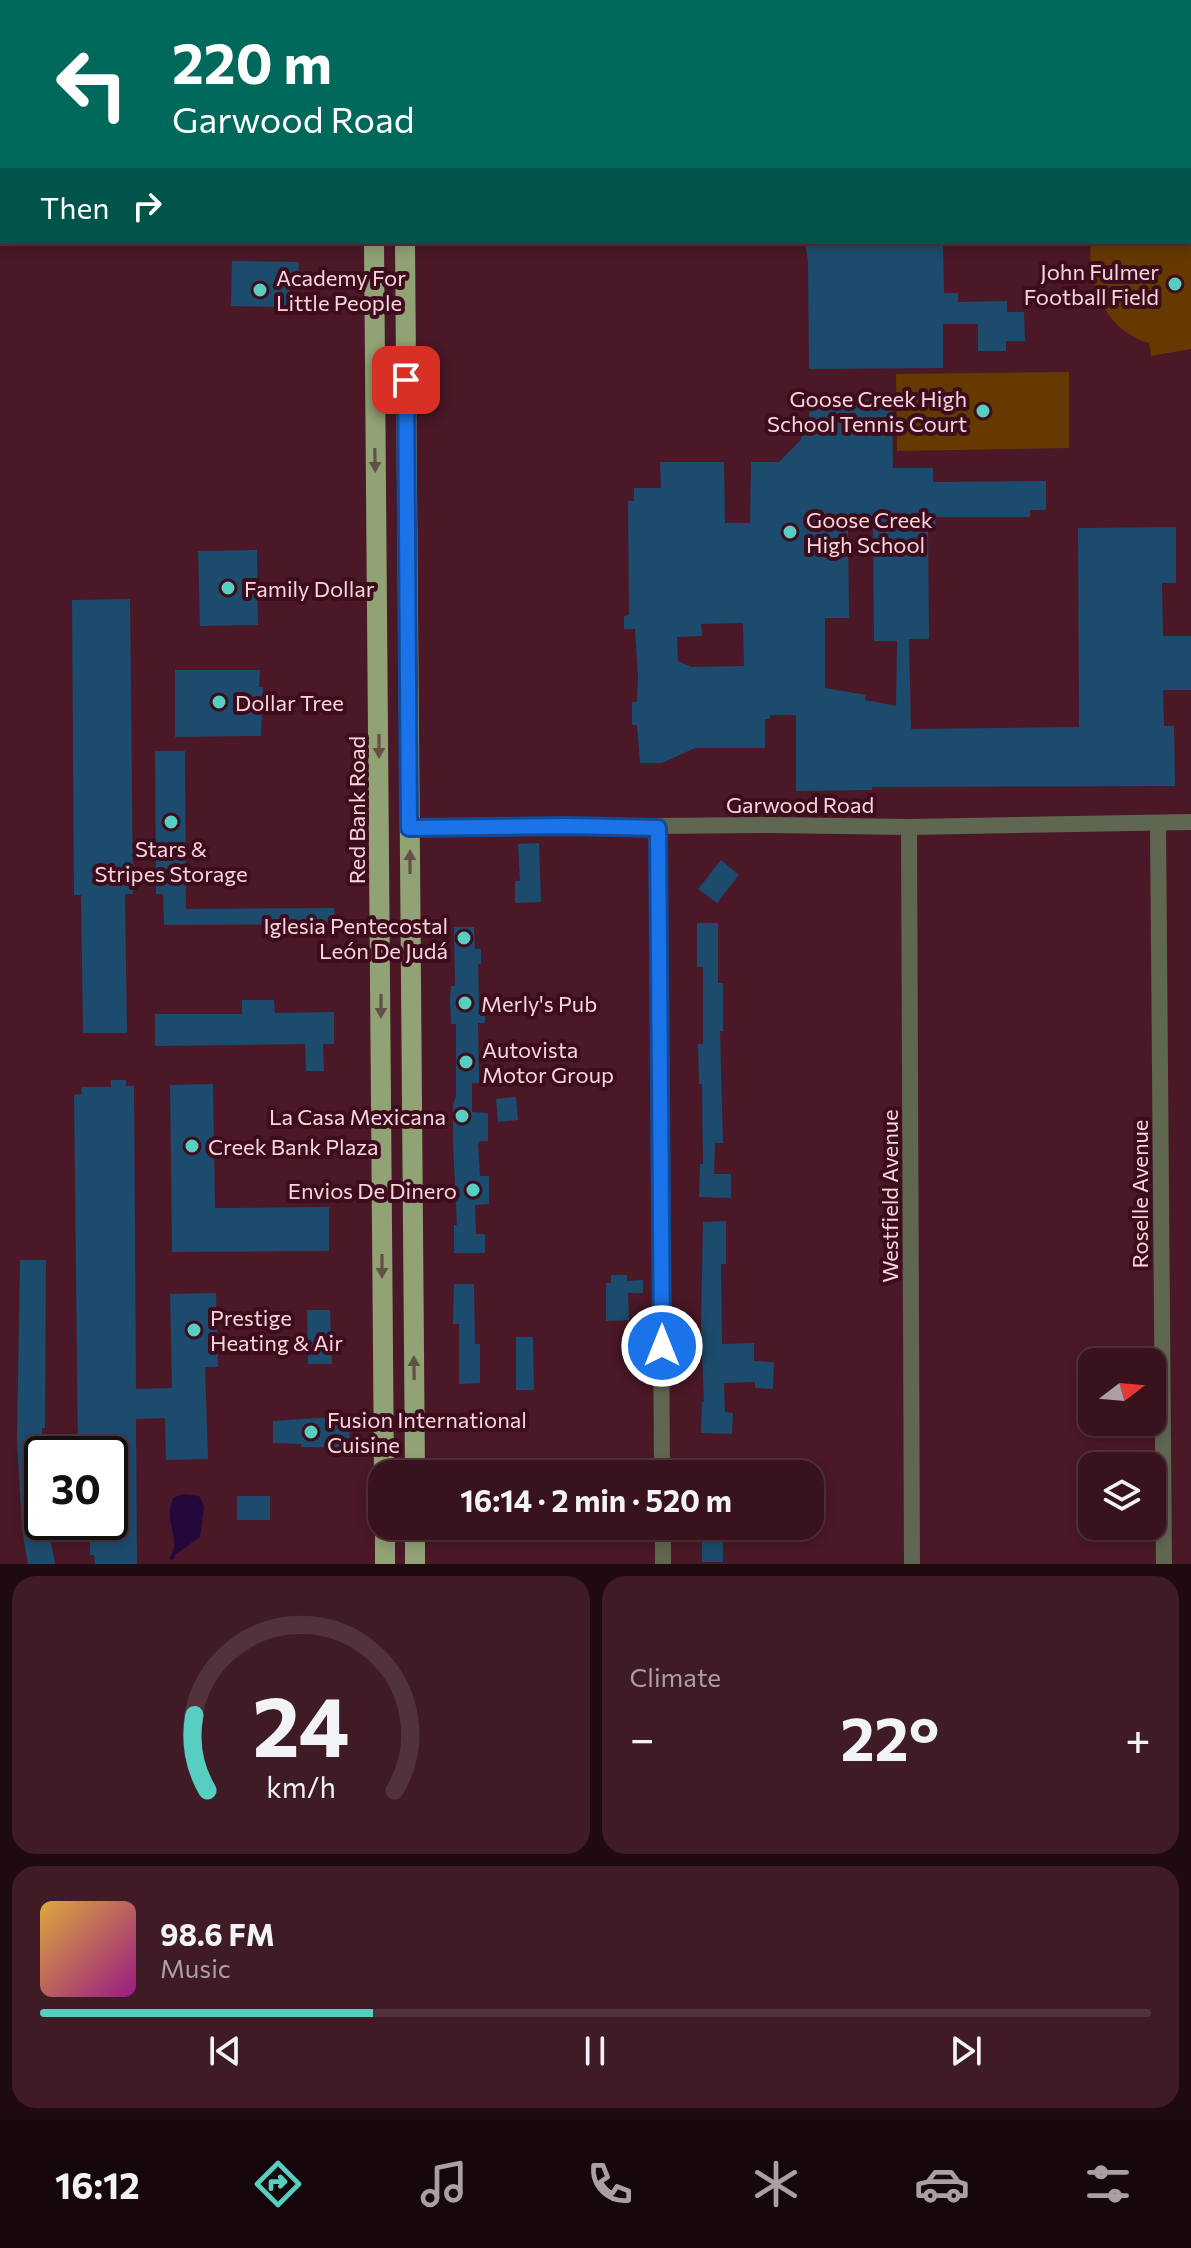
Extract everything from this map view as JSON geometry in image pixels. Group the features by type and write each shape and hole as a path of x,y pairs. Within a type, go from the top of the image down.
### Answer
{"main road":[{"name":"Red Bank Road","path":"374,244 384,1460"},
{"path":"405,244 415,1460"},
{"path":"379,792 409,828"},
{"path":"380,899 410,940"},
{"path":"385,1540 385,1564"},
{"path":"415,1540 415,1564"}],"street":[{"name":"Garwood Road","path":"409,828 909,827 1191,822"},
{"name":"Roselle Avenue","path":"1158,823 1164,1564"},
{"name":"Westfield Avenue","path":"909,827 912,1564"},
{"path":"658,828 662,1460"},
{"path":"663,1540 663,1564"}],"shaded area":[{"path":"1091,244 1191,244 1191,349 1151,356 1149,343 1134,337 1110,317 1096,289 1090,258"},
{"name":"Goose Creek High School Tennis Court","path":"1069,372 1069,448 897,451 896,374"},
{"path":"183,1494 199,1496 204,1506 200,1537 176,1554 173,1560 169,1559 174,1546 171,1505 173,1498"}],"building":[{"path":"805,244 943,244 944,293 958,293 958,302 1007,301 1007,312 1024,312 1025,341 1006,341 1006,351 978,351 978,324 943,324 943,368 809,369"},
{"name":"Academy For Little People","path":"232,261 299,262 298,275 290,274 289,307 231,306"},
{"path":"892,400 893,468 933,468 933,482 1046,481 1046,510 1030,510 1030,517 935,517 936,525 928,525 929,639 909,639 911,729 1079,727 1078,528 1176,527 1176,583 1162,583 1163,636 1191,636 1191,690 1163,690 1164,726 1174,726 1175,786 872,787 872,790 796,791 796,715 770,715 770,719 765,719 765,748 695,748 662,763 640,763 637,725 632,725 632,702 637,702 638,677 635,629 624,629 624,616 629,615 628,501 634,501 634,488 661,488 660,462 724,462 725,523 750,523 751,462 779,462 800,441 809,418 810,401","holes":["848,526 873,526 874,641 897,641 896,706 865,700 866,695 825,688 825,618 849,618","743,623 744,666 691,667 678,661 677,637 702,636 701,624"]},
{"name":"Family Dollar","path":"257,550 258,625 200,626 198,551"},
{"path":"130,599 133,894 125,894 127,1033 83,1033 81,895 74,895 72,600"},
{"name":"Dollar Tree","path":"175,670 260,670 259,687 263,687 261,736 175,737"},
{"path":"155,751 185,751 186,909 334,908 335,924 164,925 163,894 156,894"},
{"path":"539,843 541,902 515,903 515,881 520,881 518,844"},
{"path":"721,860 739,875 717,903 698,889"},
{"path":"697,923 718,923 718,983 723,983 723,1031 720,1031 723,1143 715,1143 714,1174 731,1174 731,1198 699,1197 700,1164 703,1164 698,1044 703,1044 703,967 697,967"},
{"path":"454,927 474,927 475,949 481,949 481,964 478,964 479,1007 485,1007 485,1023 478,1023 479,1083 472,1083 472,1112 488,1113 488,1141 478,1144 480,1176 489,1176 489,1204 475,1205 476,1234 485,1234 485,1253 454,1253 454,1225 457,1225 453,1144 456,1024 451,1024 450,998 451,986 455,986"},
{"path":"242,1000 274,1000 275,1013 334,1012 334,1044 323,1044 324,1071 306,1071 305,1044 155,1046 155,1014 242,1014"},
{"path":"111,1080 126,1080 126,1086 134,1086 136,1389 172,1388 170,1294 216,1293 218,1367 205,1367 208,1459 166,1460 165,1418 136,1419 137,1564 95,1564 94,1555 90,1555 90,1540 128,1540 128,1436 78,1436 74,1095 82,1094 81,1087 111,1087"},
{"name":"Creek Bank Plaza","path":"213,1084 215,1208 329,1207 329,1251 172,1252 170,1085"},
{"path":"516,1097 518,1120 498,1122 496,1099"},
{"path":"726,1221 726,1264 721,1264 722,1344 754,1343 754,1361 774,1362 773,1389 755,1388 755,1382 724,1383 725,1412 733,1413 732,1434 701,1433 704,1402 701,1326 703,1222"},
{"path":"20,1260 46,1260 45,1428 42,1428 42,1436 24,1436 24,1540 51,1540 55,1564 28,1564 22,1529 17,1440"},
{"path":"611,1275 627,1275 627,1281 643,1280 643,1293 628,1293 629,1320 606,1321 606,1283 611,1283"},
{"path":"454,1284 474,1284 475,1344 480,1344 480,1383 459,1384 459,1324 453,1324"},
{"path":"307,1310 330,1310 332,1364 308,1364"},
{"path":"516,1337 533,1337 534,1390 516,1390"},
{"name":"Fusion International Cuisine","path":"349,1416 350,1448 273,1443 273,1421"},
{"path":"237,1496 270,1496 270,1520 237,1520"},
{"path":"702,1540 723,1540 723,1562 702,1562"}],"place":[{"name":"John Fulmer Football Field","path":"1175,284"},
{"name":"Academy For Little People","path":"260,290"},
{"name":"Goose Creek High School Tennis Court","path":"983,411"},
{"name":"Goose Creek High School","path":"790,532"},
{"name":"Family Dollar","path":"228,588"},
{"name":"Dollar Tree","path":"219,702"},
{"name":"Stars & Stripes Storage","path":"171,822"},
{"name":"Iglesia Pentecostal León De Judá","path":"464,938"},
{"name":"Merly's Pub","path":"465,1003"},
{"name":"Autovista Motor Group","path":"466,1062"},
{"name":"La Casa Mexicana","path":"462,1116"},
{"name":"Creek Bank Plaza","path":"192,1146"},
{"name":"Envios De Dinero","path":"473,1190"},
{"name":"Prestige Heating & Air","path":"194,1330"},
{"name":"Fusion International Cuisine","path":"311,1432"}],"route":[{"path":"406,380 409,828 658,828 662,1346"}]}
